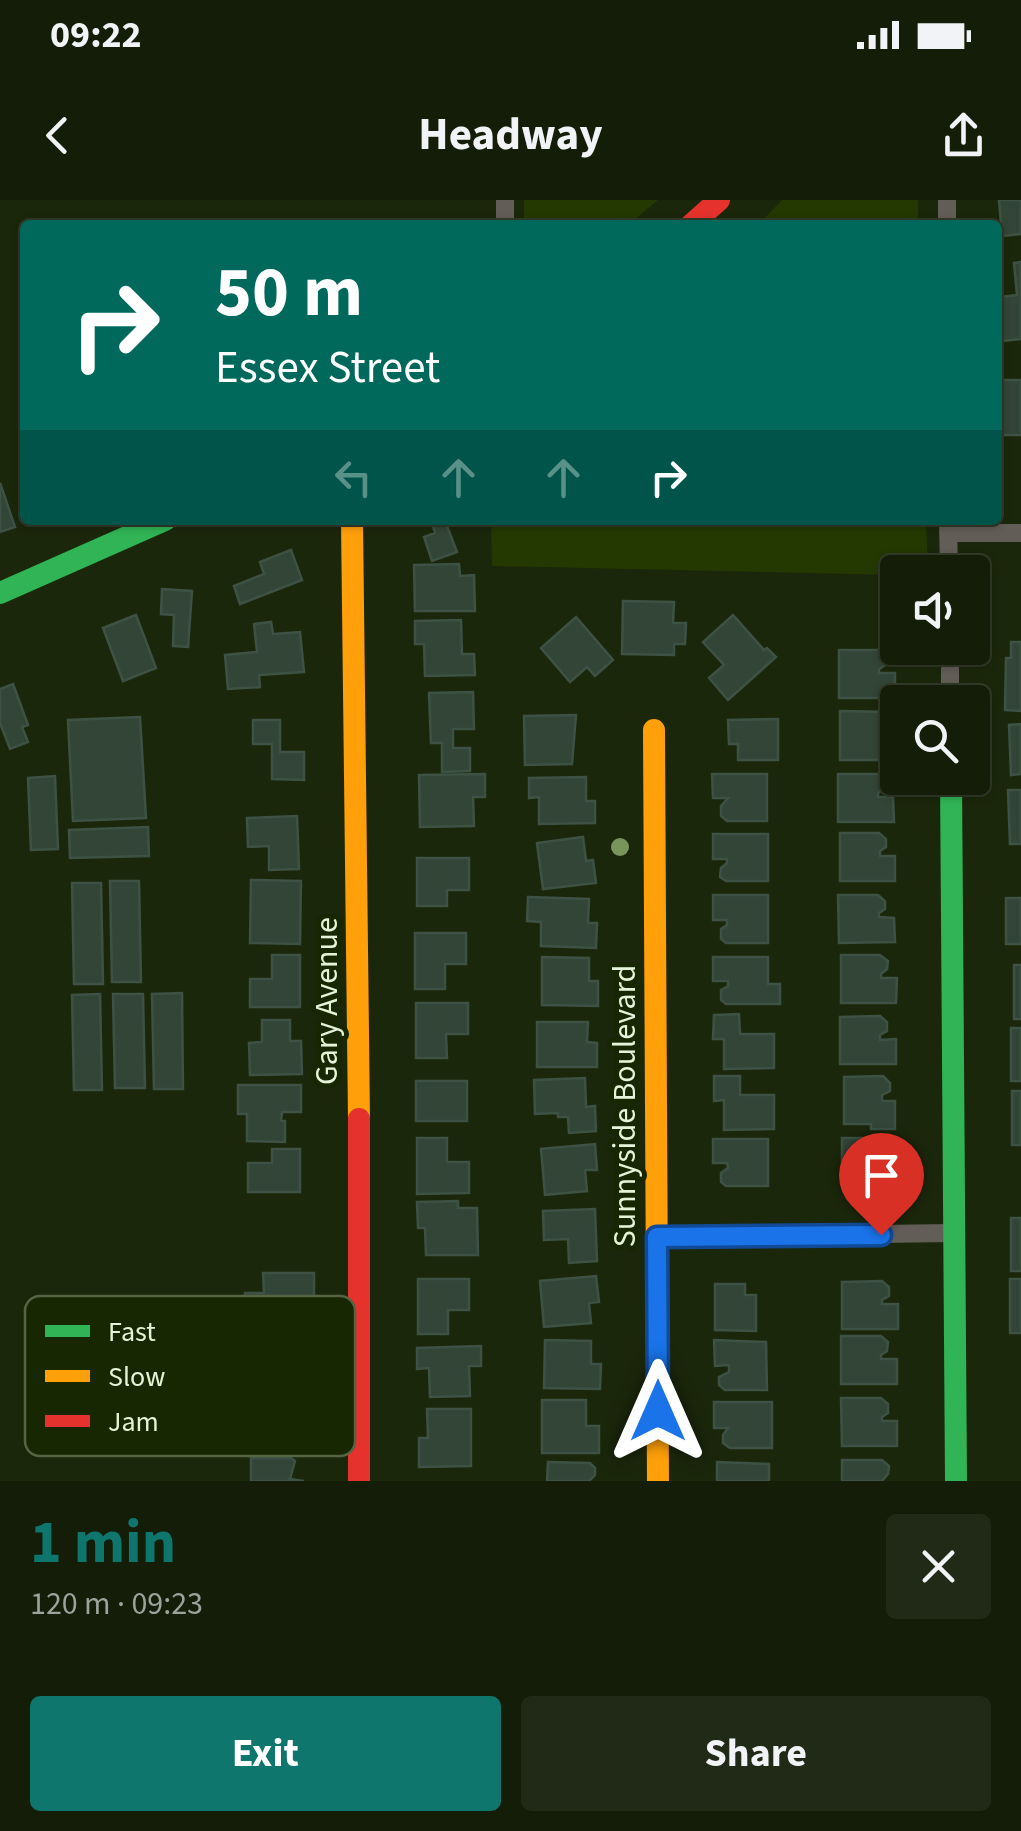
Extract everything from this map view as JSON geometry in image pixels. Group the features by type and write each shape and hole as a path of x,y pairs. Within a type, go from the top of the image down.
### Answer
{"street":[{"path":"697,220 719,200"},
{"path":"0,593 155,525"},
{"name":"Gary Avenue","path":"352,525 359,1481"},
{"path":"949,555 948,526 1021,533"},
{"name":"Sunnyside Boulevard","path":"654,730 658,1481"},
{"path":"951,795 956,1481"},
{"path":"657,1237 954,1232"}],"shaded area":[{"path":"524,200 658,200 634,220 524,220"},
{"path":"782,200 918,200 918,220 763,220"},
{"path":"491,525 926,525 927,555 880,555 880,575 492,566"}],"building":[{"path":"999,200 1021,200 1021,234 1002,236"},
{"path":"1021,262 1021,339 1002,341 1002,297 1017,295 1014,263"},
{"path":"1002,380 1021,380 1021,435 1002,435"},
{"path":"0,483 15,527 0,532"},
{"path":"433,525 450,525 457,552 432,561 424,537 435,533"},
{"path":"291,550 302,580 240,604 234,586 264,574 260,562"},
{"path":"459,564 460,576 474,575 475,611 415,611 414,565"},
{"path":"162,589 192,591 188,647 173,646 174,615 161,614"},
{"path":"623,601 674,602 673,623 686,623 685,644 674,644 674,655 622,654"},
{"path":"136,615 156,668 123,681 103,628"},
{"path":"733,615 764,650 767,648 776,657 728,700 709,678 724,665 703,642"},
{"path":"576,617 613,660 595,676 587,667 570,682 541,648"},
{"path":"461,620 462,654 474,654 475,675 425,676 424,644 415,644 415,621"},
{"path":"271,622 273,634 300,632 304,672 259,675 260,687 228,689 225,655 257,652 254,624"},
{"path":"1011,642 1021,642 1021,711 1005,710 1006,658 1011,658"},
{"path":"839,650 880,651 880,665 885,665 879,673 895,673 895,685 880,685 880,698 839,698"},
{"path":"13,684 28,725 22,727 28,742 10,749 0,723 0,689"},
{"path":"473,692 474,729 453,729 453,748 470,748 470,771 442,772 442,743 431,743 429,693"},
{"path":"840,711 880,712 880,760 840,760"},
{"path":"576,715 572,764 525,765 524,716"},
{"path":"140,717 146,818 73,821 68,720"},
{"path":"778,719 778,760 738,760 738,744 729,744 728,720"},
{"path":"253,720 280,720 280,752 304,752 304,780 272,779 272,744 253,744"},
{"path":"1021,724 1021,774 1011,775 1009,725"},
{"path":"485,774 485,797 473,797 474,826 420,827 419,775"},
{"path":"712,774 767,774 767,821 727,821 721,816 721,806 728,798 713,798"},
{"path":"838,774 878,774 878,797 893,797 894,822 838,822"},
{"path":"55,776 58,849 31,850 28,778"},
{"path":"586,777 586,801 595,801 595,823 539,824 539,797 529,798 529,778"},
{"path":"1008,790 1021,790 1021,844 1010,844"},
{"path":"297,816 299,869 269,870 269,846 248,847 247,818"},
{"path":"148,827 149,856 70,858 69,830"},
{"path":"840,833 879,833 886,839 880,856 895,856 895,881 840,881"},
{"path":"713,834 768,834 768,881 726,881 720,877 727,859 713,859"},
{"path":"583,837 586,861 593,860 596,883 543,889 537,843"},
{"path":"417,858 469,858 469,890 447,890 447,906 417,906"},
{"path":"251,880 301,881 300,944 250,943"},
{"path":"110,881 139,881 141,982 112,982"},
{"path":"72,883 101,883 103,984 74,984"},
{"path":"713,895 768,895 768,943 726,943 721,939 721,929 727,920 713,920"},
{"path":"838,895 878,895 885,901 879,917 894,918 895,942 839,943"},
{"path":"528,897 589,899 588,923 597,923 596,948 541,946 541,922 527,921"},
{"path":"1006,898 1021,898 1021,944 1006,944"},
{"path":"415,933 466,933 466,964 445,964 445,989 415,989"},
{"path":"272,955 300,955 300,1007 250,1007 250,979 272,979"},
{"path":"841,955 880,955 888,961 881,978 897,978 896,1003 841,1003"},
{"path":"542,957 589,958 589,981 598,981 598,1006 542,1005"},
{"path":"713,957 768,957 768,984 780,984 780,1004 726,1004 721,1000 721,990 728,986 728,981 713,981"},
{"path":"1014,965 1021,965 1021,1019 1014,1019"},
{"path":"182,993 183,1089 154,1089 152,994"},
{"path":"100,994 102,1090 74,1090 72,995"},
{"path":"113,994 143,994 145,1088 115,1088"},
{"path":"416,1003 468,1003 468,1034 446,1034 447,1058 416,1058"},
{"path":"739,1014 740,1034 774,1034 774,1068 724,1069 724,1039 713,1039 714,1015"},
{"path":"880,1016 887,1022 887,1031 880,1035 880,1040 896,1039 896,1064 840,1064 840,1017"},
{"path":"262,1020 290,1020 290,1041 301,1041 302,1074 250,1075 249,1043 262,1042"},
{"path":"537,1022 588,1022 587,1042 597,1043 597,1067 537,1067"},
{"path":"1011,1028 1021,1028 1021,1081 1011,1081"},
{"path":"714,1076 740,1076 740,1095 774,1095 774,1129 724,1130 724,1100 714,1101"},
{"path":"883,1076 890,1083 890,1091 882,1095 882,1101 895,1101 895,1129 844,1124 844,1077"},
{"path":"585,1078 586,1107 595,1106 596,1131 569,1133 568,1117 558,1117 558,1113 535,1114 534,1080"},
{"path":"416,1081 467,1081 467,1121 416,1121"},
{"path":"238,1085 301,1085 301,1112 282,1112 285,1142 247,1141 247,1114 238,1114"},
{"path":"1012,1091 1021,1091 1021,1145 1012,1145"},
{"path":"417,1138 447,1138 447,1162 469,1162 469,1193 417,1194"},
{"path":"842,1138 896,1138 896,1162 886,1162 886,1176 880,1176 880,1186 842,1185"},
{"path":"713,1139 768,1139 768,1186 726,1186 721,1182 721,1173 728,1168 727,1163 713,1163"},
{"path":"595,1144 597,1170 585,1170 587,1191 545,1195 541,1149"},
{"path":"272,1149 300,1149 300,1192 248,1192 248,1163 272,1163"},
{"path":"458,1201 458,1208 477,1208 478,1255 426,1255 425,1228 418,1228 417,1202"},
{"path":"595,1209 597,1261 569,1263 568,1239 544,1240 543,1211"},
{"path":"1011,1218 1021,1218 1021,1271 1011,1271"},
{"path":"263,1273 314,1273 314,1296 245,1296 264,1293"},
{"path":"596,1276 599,1302 589,1303 591,1323 544,1327 540,1281"},
{"path":"418,1279 469,1279 469,1310 448,1310 448,1334 418,1334"},
{"path":"1010,1279 1021,1279 1021,1333 1010,1333"},
{"path":"882,1281 889,1287 889,1296 882,1304 898,1304 898,1329 842,1329 842,1282"},
{"path":"715,1284 745,1284 745,1295 756,1295 756,1331 715,1330"},
{"path":"841,1336 881,1336 888,1342 881,1359 897,1359 897,1384 841,1384"},
{"path":"545,1340 591,1341 591,1364 601,1364 600,1389 544,1388"},
{"path":"714,1340 766,1342 767,1390 725,1390 719,1385 719,1377 729,1372 729,1365 715,1366"},
{"path":"481,1346 481,1366 469,1366 470,1396 430,1397 429,1368 417,1369 417,1348"},
{"path":"841,1398 881,1398 888,1404 882,1421 897,1421 897,1446 842,1446"},
{"path":"542,1400 586,1400 586,1426 599,1426 599,1453 542,1453"},
{"path":"714,1402 772,1402 772,1448 730,1448 723,1443 728,1428 714,1428"},
{"path":"427,1409 471,1409 471,1466 419,1467 419,1438 428,1438"},
{"path":"251,1458 291,1458 295,1461 290,1479 304,1481 251,1481"},
{"path":"842,1460 882,1460 889,1466 888,1474 882,1481 842,1481"},
{"path":"548,1462 590,1463 595,1475 589,1481 547,1481"},
{"path":"717,1462 769,1464 769,1481 717,1481"}],"traffic: fast":[{"path":"0,593 154,525"},
{"path":"951,795 956,1481"}],"traffic: slow":[{"path":"352,525 359,1119"},
{"path":"654,730 658,1481"}],"traffic: jam":[{"path":"697,220 719,200"},
{"path":"359,1119 359,1481"}],"route":[{"path":"658,1411 657,1237 881,1235"}]}
